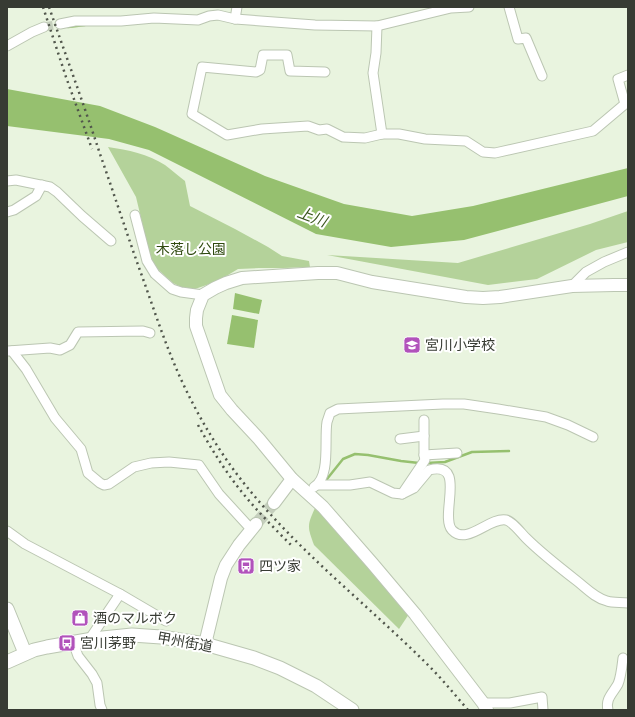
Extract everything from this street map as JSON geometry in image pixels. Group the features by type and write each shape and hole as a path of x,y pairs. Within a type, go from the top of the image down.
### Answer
{"main road":[{"path":"7,609 25,653"},
{"name":"甲州街道","path":"7,662 25,653 73,642 132,635 161,637 205,644 254,658 280,668 316,686 352,710"}],"street":[{"path":"235,19 237,7"},
{"path":"60,24 75,21 121,21 154,18 198,20 209,16 218,15 235,19 315,25 377,26 451,8 469,7"},
{"path":"510,7 518,39 526,38 542,76"},
{"path":"377,26 376,53 372,73 382,134"},
{"path":"7,46 44,27"},
{"path":"325,72 290,71 287,55 263,55 260,70 256,72 202,67 192,114 227,135 262,129 308,126 319,130 327,129 343,137 365,138 382,134 399,134 425,139 466,141 484,152 495,153 593,131 625,104 618,79 628,75"},
{"path":"7,181 16,180 50,187 111,241"},
{"path":"7,212 14,210 36,196 42,185"},
{"path":"135,215 147,262 155,274 172,289 181,292 204,295"},
{"path":"572,286 586,272 604,262 628,252"},
{"path":"543,710 542,698 485,707 410,609 372,563 328,513 292,479 220,395 196,326 197,310 204,295 220,285 242,278 318,272 337,273 372,282 466,297 483,298 500,297 572,286 628,285"},
{"path":"10,351 50,348 60,350 70,345 78,332 150,332"},
{"path":"10,351 26,369 55,418 81,449 88,473 100,483 104,485 109,484 134,467 150,463 169,462 199,465 219,494 254,526 238,545 226,565 221,578 205,644"},
{"path":"318,485 323,475 326,463 327,422 330,413 338,409 464,404 546,417 568,425 593,437"},
{"path":"402,494 425,460 424,420"},
{"path":"400,439 424,436"},
{"path":"424,454 457,453"},
{"path":"306,491 318,485 350,486 370,482 393,493 402,494 414,488 429,470 440,468 445,471 449,478 448,521 452,530 459,534 467,535 497,520 506,519 562,569 596,596 607,601 628,603"},
{"path":"274,503 292,479"},
{"path":"7,531 24,544 120,594 166,621"},
{"path":"89,640 120,594"},
{"path":"73,642 78,656 98,682 100,705 102,710"},
{"path":"608,710 608,699 618,683 623,658"}],"green space":[{"name":"木落し公園","path":"108,147 138,153 165,165 185,181 190,206 235,229 282,256 309,261 310,267 238,269 218,281 195,289 181,287 173,283 152,264 136,197"},
{"path":"628,211 628,242 596,250 537,279 488,285 327,255 458,263 590,224"},
{"path":"316,506 409,614 399,629 314,545 309,526"}],"water":[{"name":"上川","path":"7,89 100,106 155,127 265,176 344,204 412,216 473,206 628,168 628,196 464,240 391,247 316,234 149,150 109,139 7,126"},
{"path":"235,293 262,300 259,314 233,309"},
{"path":"232,315 258,320 254,348 227,344"}],"waterway":[{"path":"68,27 85,25"},
{"path":"427,463 445,462 472,452 509,451"},
{"path":"327,479 343,459 355,454 419,463"}],"tunnel":[{"path":"44,27 60,24"},
{"path":"256,524 274,503"}],"railway":[{"path":"43,7 92,149"},
{"path":"49,7 167,345 184,386 208,431 226,460 257,500 280,525 329,573 405,642 444,682 468,710"},
{"path":"198,425 236,484 251,503 293,547"}],"place":[{"name":"宮川小学校","path":"412,345"},
{"name":"四ツ家","path":"246,566"},
{"name":"酒のマルボク","path":"80,618"},
{"name":"宮川茅野","path":"67,643"}]}
